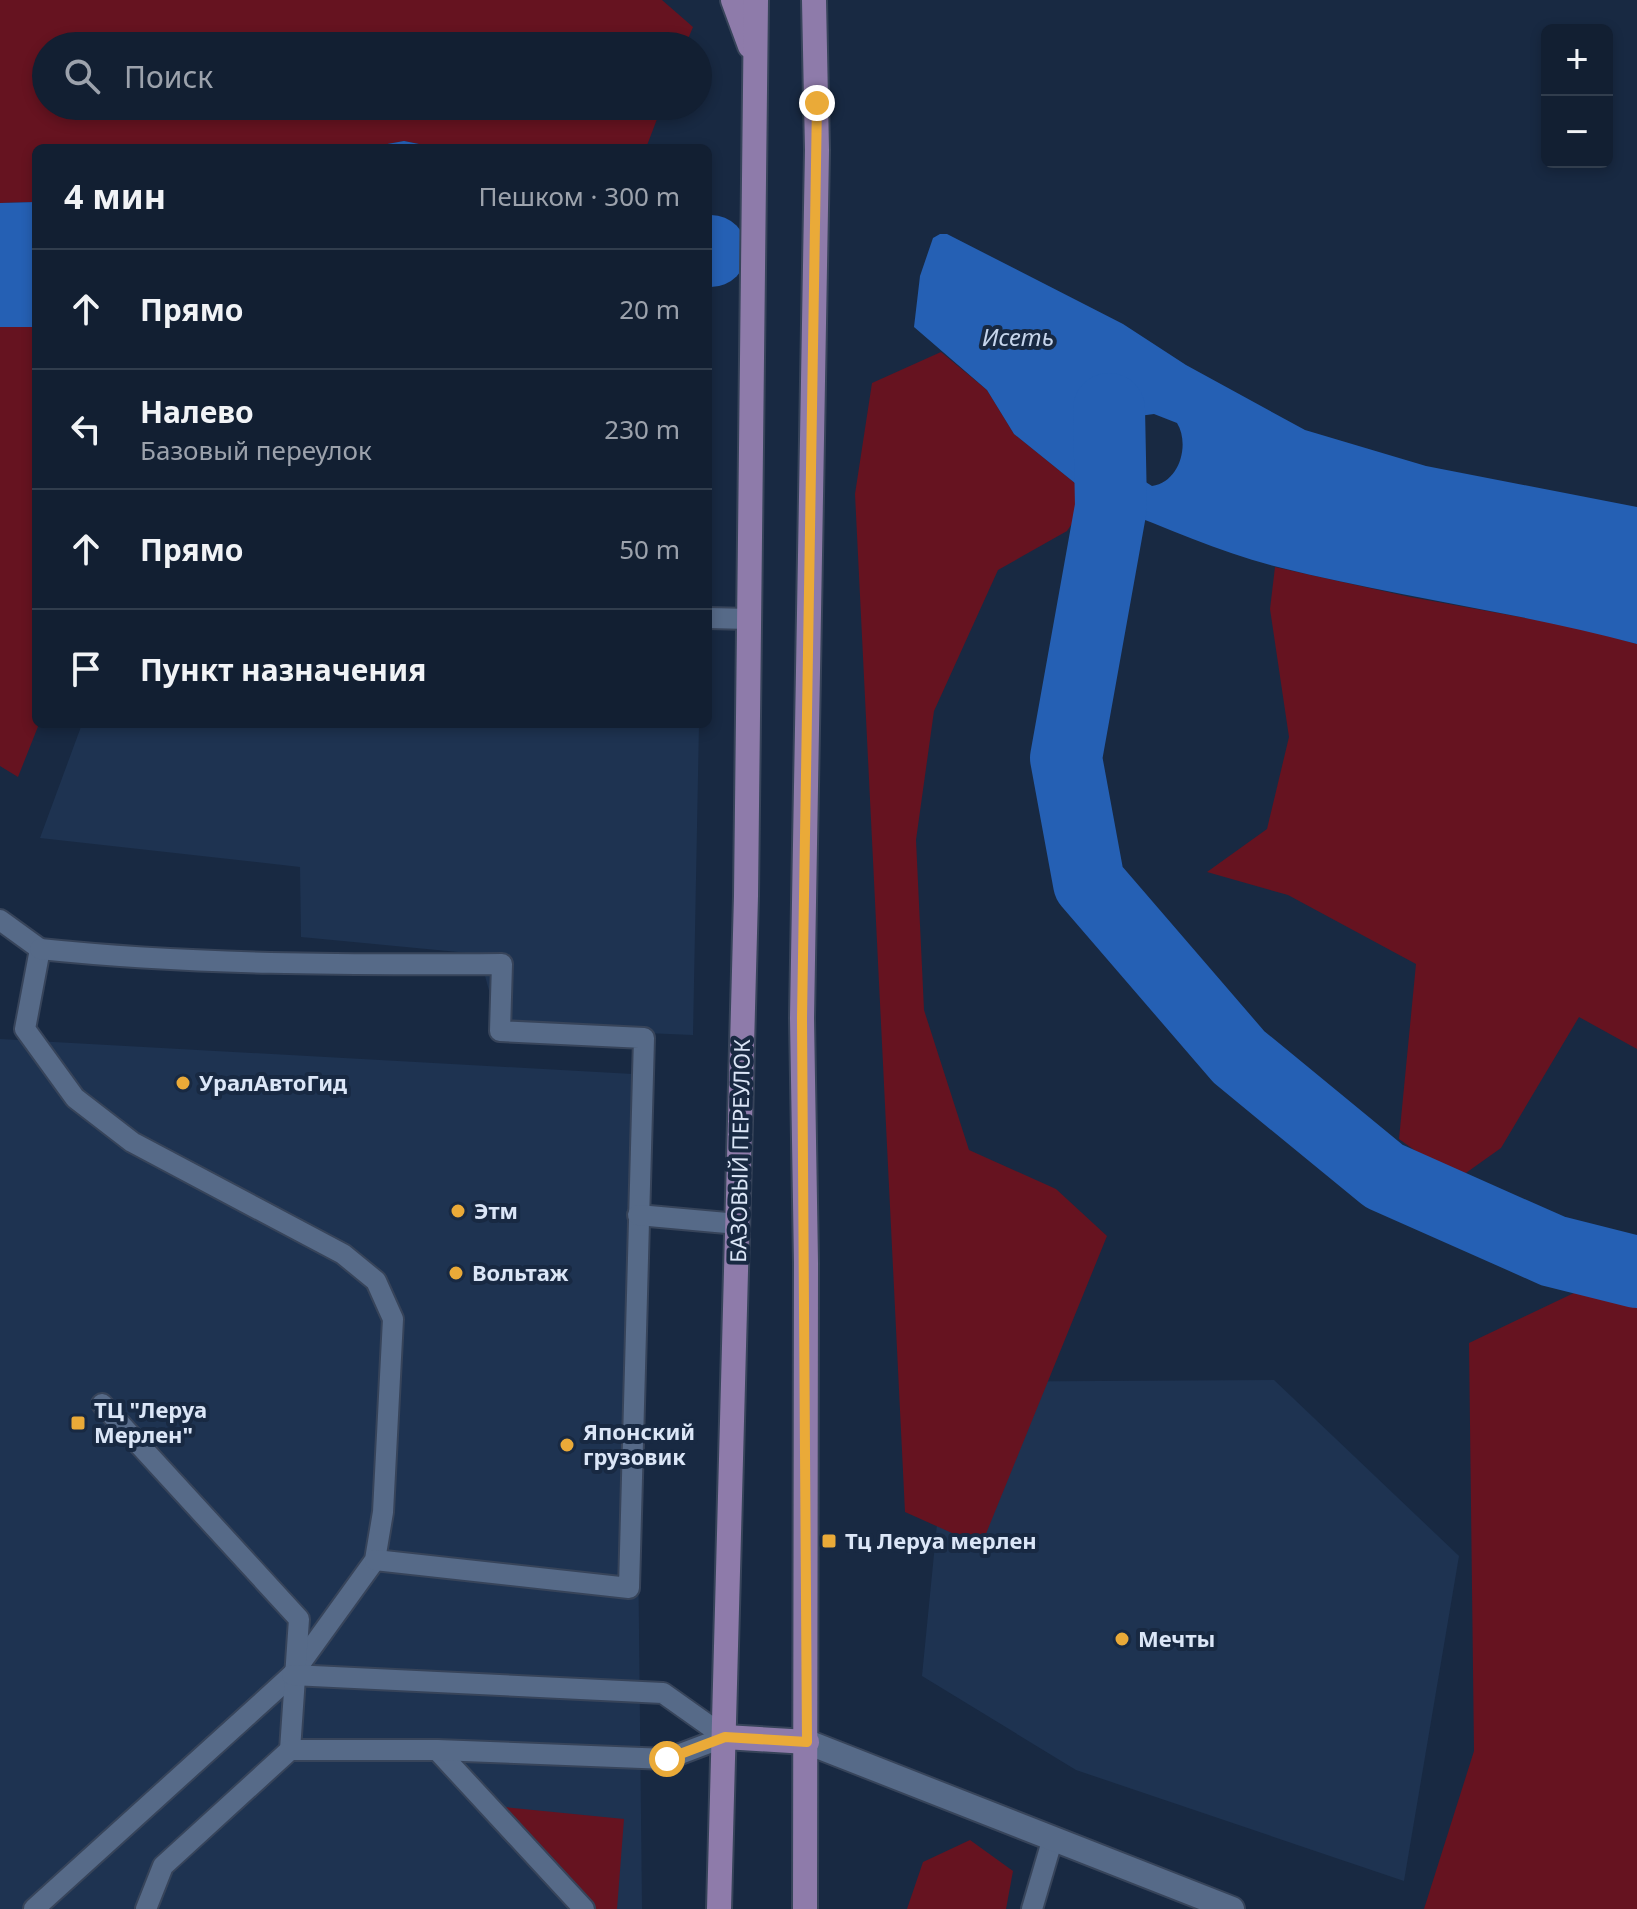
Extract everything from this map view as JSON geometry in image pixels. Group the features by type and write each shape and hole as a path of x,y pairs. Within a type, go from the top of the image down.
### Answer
{"main road":[{"path":"733,0 747,33 756,75"},
{"path":"756,0 756,75"},
{"path":"805,1909 807,1742 802,1018 817,103 814,0"},
{"path":"817,103 831,0"},
{"name":"БАЗОВЫЙ ПЕРЕУЛОК","path":"719,1909 738,1224 754,393 756,75"},
{"path":"725,1737 807,1742"}],"street":[{"path":"807,1742 1052,1841 1232,1909"}],"lane":[{"path":"712,618 750,619"},
{"path":"0,920 40,949 124,958 300,965 502,964 500,1031 644,1038 629,1588 375,1560"},
{"path":"34,1909 292,1675 375,1560 383,1512 393,1319 376,1281 343,1254 132,1142 75,1098 25,1029 40,949"},
{"path":"638,1215 738,1224"},
{"path":"102,1404 299,1619 292,1675 290,1750"},
{"path":"292,1675 663,1693 725,1737"},
{"path":"146,1909 163,1866 290,1750 437,1750 667,1759 725,1737"},
{"path":"437,1750 584,1909"},
{"path":"1032,1909 1052,1841"}],"shaded area":[{"path":"0,0 662,0 693,27 691,32 32,32 32,120 657,120 648,144 419,144 404,141 387,144 32,144 32,202 0,203"},
{"path":"0,327 32,327 32,728 37,728 18,777 0,766"},
{"path":"941,352 987,390 1014,434 1091,496 1067,531 998,570 934,711 916,840 924,1010 969,1150 1056,1189 1107,1236 981,1546 905,1512 855,494 872,383"},
{"path":"1275,567 1410,597 1575,627 1637,644 1637,1049 1579,1017 1501,1148 1456,1180 1399,1139 1416,964 1288,895 1207,872 1267,829 1289,737 1270,609"},
{"path":"81,728 699,728 693,1035 499,1027 479,954 301,937 300,867 40,838"},
{"path":"0,1039 633,1074 642,1909 0,1909"},
{"path":"1576,1292 1637,1303 1637,1909 1424,1909 1474,1751 1469,1343"},
{"path":"1274,1380 1459,1556 1404,1881 1076,1770 922,1676 951,1382"},
{"path":"504,1807 624,1819 617,1909 596,1909"},
{"path":"970,1840 1013,1871 1006,1909 907,1909 923,1862"}],"water":[{"path":"404,141 419,144 387,144"},
{"path":"32,202 32,327 0,327 0,203"},
{"name":"Исеть","path":"947,234 1123,324 1186,365 1305,430 1426,466 1637,507 1637,644 1278,567 1236,555 1111,507 1091,496 1014,434 987,390 914,327 920,276 933,238","holes":["1154,414 1177,423 1183,441 1180,461 1170,477 1152,486 1133,474 1117,432 1124,418"]}],"waterway":[{"path":"1109,409 1111,507 1066,758 1089,883 1239,1057 1384,1176 1553,1251 1637,1272"}],"place":[{"name":"УралАвтоГид","path":"183,1083"},
{"name":"Этм","path":"458,1211"},
{"name":"Вольтаж","path":"456,1273"},
{"name":"ТЦ \"Леруа Мерлен\"","path":"78,1423"},
{"name":"Японский грузовик","path":"567,1445"},
{"name":"Тц Леруа мерлен","path":"829,1541"},
{"name":"Мечты","path":"1122,1639"}],"route":[{"path":"667,1759 725,1737 807,1742 802,1018 817,103"}]}
